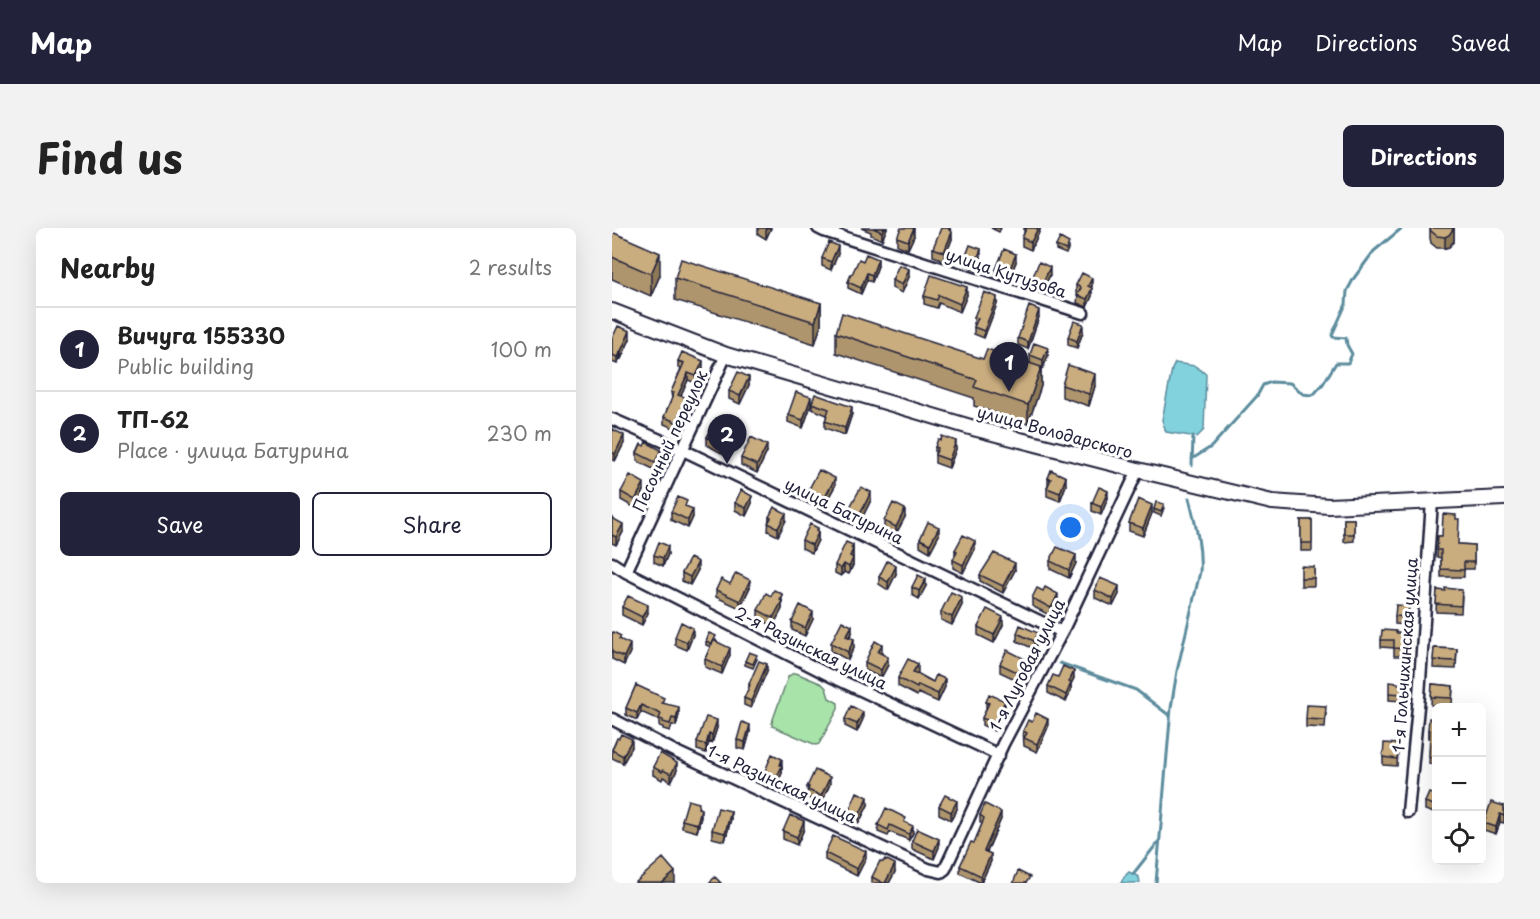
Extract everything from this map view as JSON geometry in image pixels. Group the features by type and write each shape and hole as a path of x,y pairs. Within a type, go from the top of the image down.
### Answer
{"main road":[{"name":"улица Володарского","path":"612,312 726,356 976,429 1272,502 1329,506 1504,498"}],"street":[{"name":"улица Кутузова","path":"818,228 1083,313"},
{"name":"Песочный переулок","path":"626,572 726,356"},
{"name":"улица Батурина","path":"612,419 682,450 1062,632"},
{"name":"1-я Луговая улица","path":"941,872 945,869 999,755 1062,632 1138,470"},
{"name":"1-я Гольчихинская улица","path":"1408,812 1419,696 1432,501"},
{"name":"2-я Разинская улица","path":"612,563 833,677 999,755"},
{"name":"1-я Разинская улица","path":"612,719 674,751 928,869 941,872"}],"green space":[{"path":"796,673 822,684 829,698 838,703 838,709 819,744 816,745 772,726 788,677"}],"water":[{"path":"1175,363 1195,366 1206,374 1204,430 1197,437 1166,432 1162,420"},
{"path":"1129,872 1139,877 1140,883 1121,883"}],"building":[{"path":"901,228 914,228 908,241 897,237"},
{"path":"941,228 949,228 952,232 944,252 933,248"},
{"path":"1025,228 1038,228 1031,242 1022,238"},
{"path":"1430,228 1454,228 1445,237 1437,236"},
{"path":"612,232 660,253 651,274 612,257"},
{"path":"1060,238 1069,243 1066,250 1056,246"},
{"path":"829,242 838,246 831,262 822,258"},
{"path":"970,245 981,249 976,262 965,258"},
{"path":"1004,249 1016,254 1008,273 996,269"},
{"path":"866,254 878,259 872,275 867,273 861,288 848,282 859,259 863,261"},
{"path":"681,259 821,303 815,322 675,278"},
{"path":"1039,262 1050,267 1042,284 1032,279"},
{"path":"899,265 909,269 902,285 892,280"},
{"path":"1082,273 1092,278 1088,286 1092,288 1087,299 1077,295 1081,288 1076,285"},
{"path":"931,275 967,287 960,304 939,295 937,300 924,296"},
{"path":"984,292 997,297 984,331 974,327 978,318 974,317"},
{"path":"1029,306 1039,310 1028,342 1018,338"},
{"path":"842,313 983,359 987,349 1041,367 1028,405 974,387 977,380 836,333"},
{"path":"1074,321 1083,324 1077,341 1068,337"},
{"path":"618,326 630,331 617,357 612,355 612,339"},
{"path":"1034,343 1048,348 1043,360 1030,355"},
{"path":"682,352 703,361 696,376 688,373 678,395 687,398 676,422 664,417 674,393 671,392 684,363 678,361"},
{"path":"1068,365 1095,374 1089,394 1062,385"},
{"path":"738,372 749,377 740,396 729,391"},
{"path":"796,392 811,397 803,420 788,415"},
{"path":"815,394 852,407 845,428 825,421 829,409 812,403"},
{"path":"713,426 733,436 727,448 707,437"},
{"path":"612,429 624,435 615,454 612,452"},
{"path":"942,436 956,441 949,460 935,455 938,448 935,447"},
{"path":"751,437 767,445 757,465 741,458"},
{"path":"646,442 661,450 655,462 637,453 641,444 644,446"},
{"path":"819,470 835,478 825,497 809,489"},
{"path":"1051,470 1066,477 1060,493 1047,488 1051,479 1048,478"},
{"path":"630,475 644,483 635,500 621,492"},
{"path":"861,487 871,492 860,514 849,509"},
{"path":"1099,487 1108,491 1101,507 1092,503"},
{"path":"741,490 752,496 746,508 735,503"},
{"path":"678,497 687,501 685,506 693,509 688,520 671,512"},
{"path":"1138,499 1152,505 1143,528 1129,523"},
{"path":"1156,502 1164,504 1161,512 1154,509"},
{"path":"893,503 905,509 896,527 884,521"},
{"path":"774,507 786,513 778,528 768,523"},
{"path":"1443,514 1456,515 1456,519 1459,519 1458,544 1474,545 1474,562 1464,562 1464,570 1441,569 1441,550 1437,550 1438,536 1442,536"},
{"path":"612,518 623,524 616,537 612,535"},
{"path":"1344,519 1354,519 1354,534 1344,534"},
{"path":"1301,520 1312,520 1312,543 1301,543"},
{"path":"928,522 939,527 930,544 920,539"},
{"path":"810,524 818,528 812,545 802,540"},
{"path":"963,535 975,541 963,565 953,560 957,551 955,550"},
{"path":"659,542 668,546 663,558 654,555"},
{"path":"846,542 853,545 850,556 853,558 849,567 844,564 841,569 835,565"},
{"path":"1057,547 1076,555 1069,570 1050,561"},
{"path":"994,553 1015,563 1003,586 980,575"},
{"path":"690,558 698,562 690,577 682,573"},
{"path":"887,561 896,566 888,582 879,577"},
{"path":"1301,566 1314,567 1314,578 1301,578"},
{"path":"736,573 750,580 740,601 716,590 721,579 730,584"},
{"path":"918,575 926,579 919,591 912,587"},
{"path":"1100,578 1119,586 1113,599 1095,590"},
{"path":"1045,587 1058,594 1051,608 1032,598 1037,588 1043,591"},
{"path":"1445,588 1462,590 1461,606 1436,604 1437,590 1445,591"},
{"path":"774,590 782,594 780,600 782,601 773,618 758,610 766,593 771,596"},
{"path":"951,592 962,597 952,617 941,612"},
{"path":"628,596 648,605 642,617 622,607"},
{"path":"800,605 813,612 805,628 792,622"},
{"path":"1396,605 1409,606 1408,617 1395,616"},
{"path":"987,609 1003,617 994,635 978,627"},
{"path":"842,621 852,626 846,636 854,639 848,652 831,643"},
{"path":"681,622 693,628 687,642 675,637"},
{"path":"1020,625 1038,633 1034,641 1017,633"},
{"path":"1382,630 1405,633 1406,649 1394,648 1394,640 1381,640"},
{"path":"613,632 621,636 619,639 630,644 624,657 612,652"},
{"path":"709,633 716,636 712,644 706,641"},
{"path":"713,640 730,648 722,667 705,659"},
{"path":"875,641 882,645 878,652 888,657 881,670 865,662"},
{"path":"1434,648 1457,649 1456,661 1433,660"},
{"path":"1007,650 1025,659 1019,673 1000,664"},
{"path":"749,652 757,655 753,664 745,661"},
{"path":"908,659 918,664 913,672 933,682 936,675 945,679 938,694 918,685 917,688 898,678"},
{"path":"759,661 767,664 751,701 744,698"},
{"path":"1063,666 1074,671 1066,695 1048,686 1053,675 1058,677"},
{"path":"1389,682 1403,686 1402,694 1389,693"},
{"path":"1432,684 1453,686 1452,698 1431,697"},
{"path":"636,685 664,698 662,703 679,707 676,719 672,718 670,724 659,719 661,714 641,705 637,713 626,708"},
{"path":"989,694 1005,701 994,723 982,718 989,703 986,702"},
{"path":"1307,705 1326,706 1325,720 1306,719"},
{"path":"851,706 863,712 857,724 845,719"},
{"path":"1036,713 1048,719 1037,744 1024,738 1027,733 1023,731 1028,720 1032,722"},
{"path":"706,717 717,720 706,745 697,742"},
{"path":"1429,718 1432,718 1432,757 1429,757 1430,730 1428,730"},
{"path":"742,722 750,725 745,742 737,740"},
{"path":"621,734 632,739 623,756 612,750"},
{"path":"1384,743 1398,744 1397,759 1383,757"},
{"path":"660,753 677,763 671,774 653,767"},
{"path":"772,754 782,759 780,765 782,766 777,776 765,771"},
{"path":"815,770 830,777 821,796 808,790 809,787 807,787"},
{"path":"857,792 868,797 859,815 849,811"},
{"path":"1429,793 1432,794 1432,804 1425,802"},
{"path":"945,795 957,801 951,812 939,806"},
{"path":"688,800 699,803 698,808 701,809 697,824 682,820"},
{"path":"1491,802 1504,806 1504,816 1500,814 1496,827 1486,824"},
{"path":"985,804 1001,812 984,851 991,854 981,876 960,866 982,824 984,818 980,815"},
{"path":"718,808 731,811 725,833 712,830"},
{"path":"886,808 906,818 904,822 913,826 909,834 890,825 888,830 878,825"},
{"path":"790,815 804,821 797,837 783,831"},
{"path":"917,829 939,839 934,851 912,841"},
{"path":"833,836 866,851 857,869 825,853"},
{"path":"663,858 675,872 662,883 635,883"},
{"path":"885,859 895,864 883,883 872,877 880,861 883,862"},
{"path":"1018,871 1030,877 1026,883 1013,883"},
{"path":"715,877 721,883 709,883"}],"waterway":[{"path":"1192,459 1211,447 1257,396 1263,385 1271,382 1290,383 1303,394 1311,395 1323,384 1336,363 1348,363 1352,354 1346,338 1332,335 1346,304 1347,291 1374,251 1402,228"},
{"path":"1192,466 1193,436"},
{"path":"1156,883 1171,708 1177,671 1200,572 1199,544 1189,498"},
{"path":"1060,663 1136,690 1170,716"},
{"path":"1133,874 1159,841"}],"place":[{"name":"Вичуга 155330","path":"1009,392"},
{"name":"ТП-62","path":"727,464"}]}
